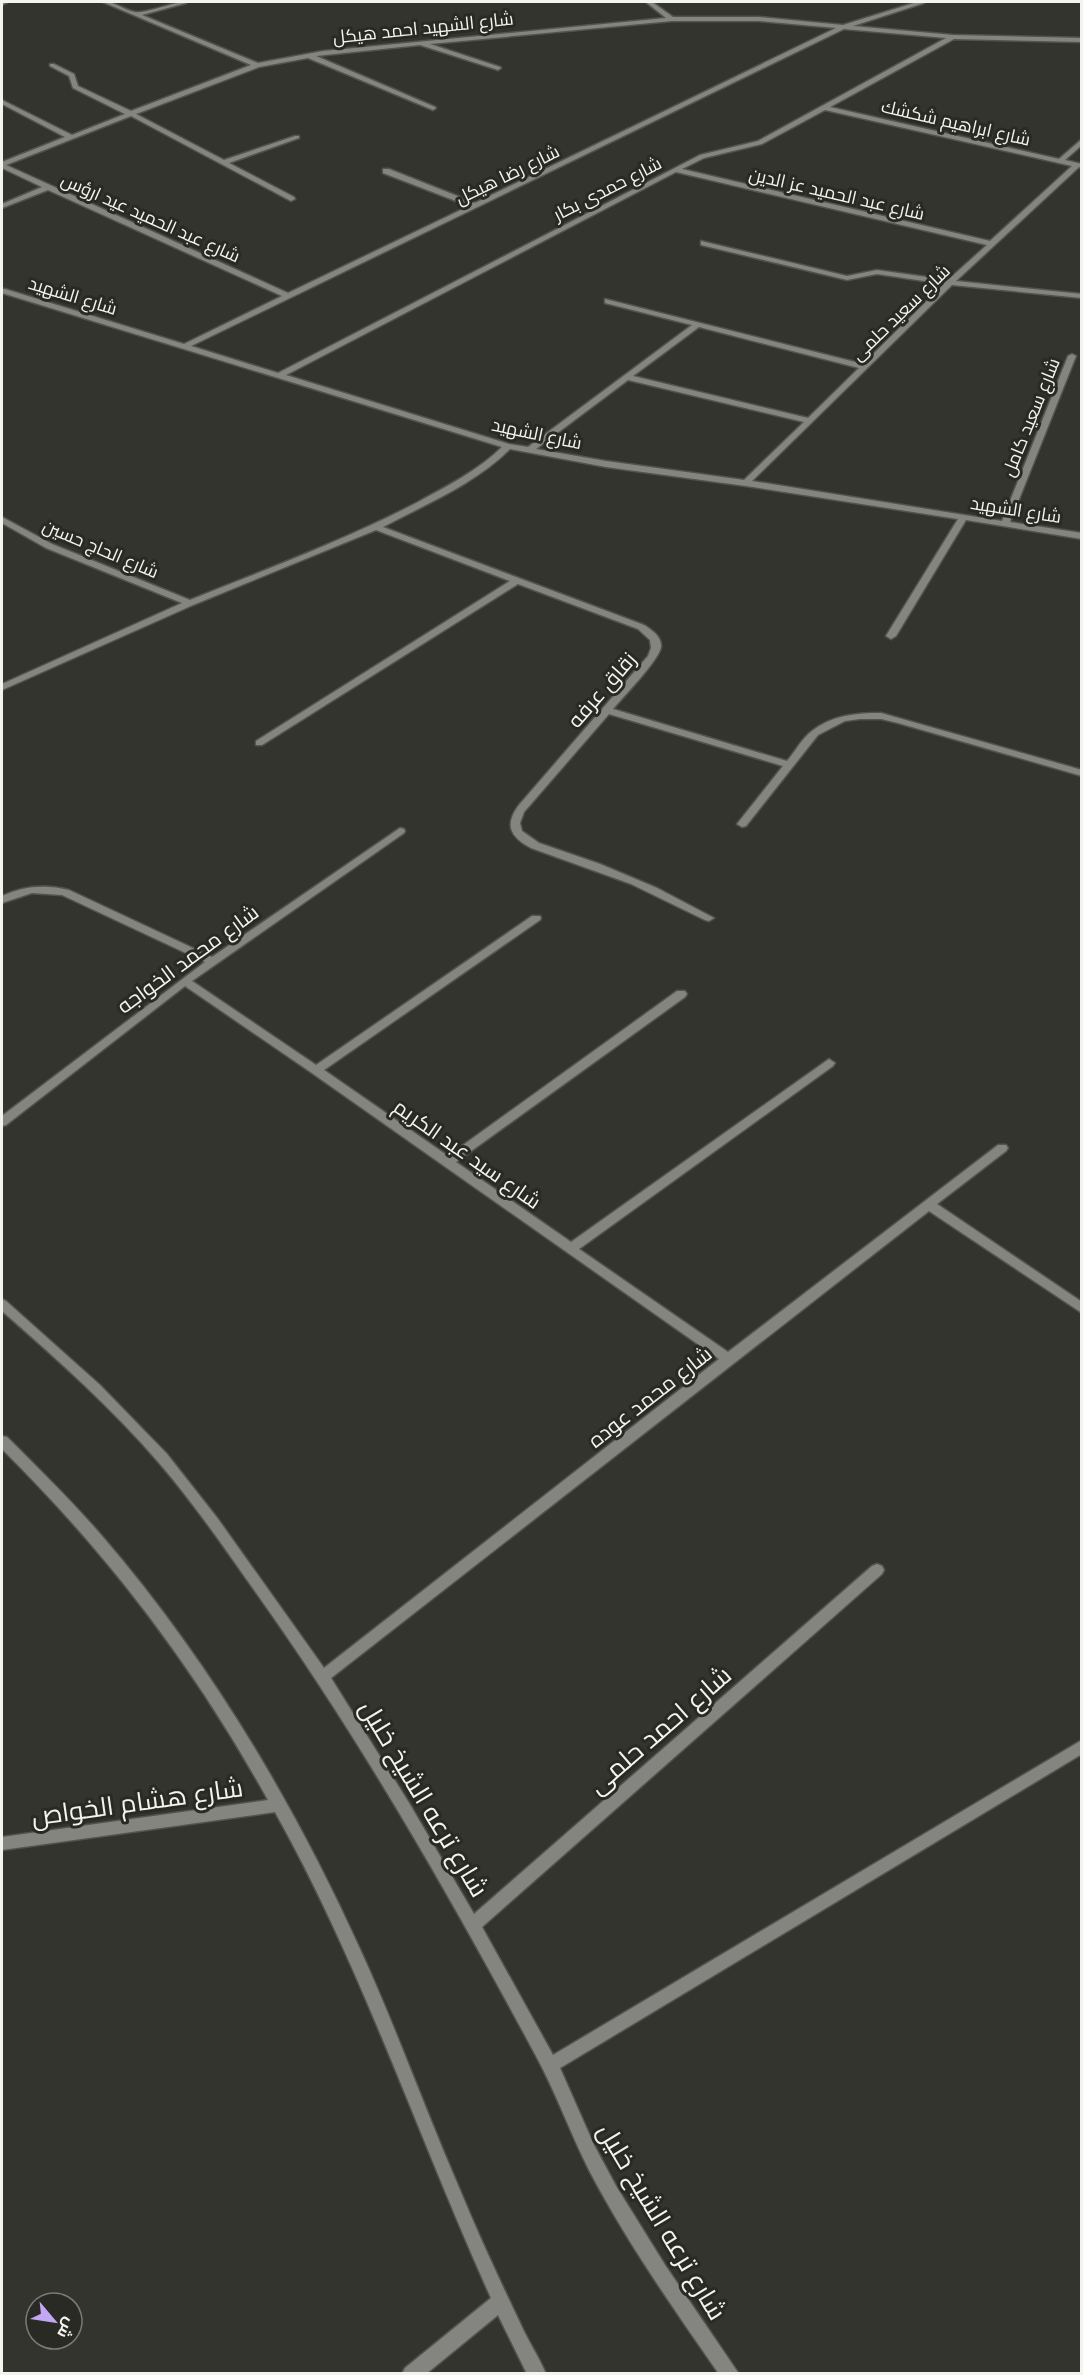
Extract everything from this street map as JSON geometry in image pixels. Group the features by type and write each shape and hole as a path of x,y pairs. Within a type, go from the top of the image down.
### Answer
{"street":[{"path":"106,2 257,65"},
{"path":"137,15 184,2"},
{"path":"649,2 672,19"},
{"path":"843,27 922,2"},
{"name":"شارع الشهيد احمد هيكل","path":"2,165 257,65 306,55 418,42 672,19 759,19 954,37 1082,40"},
{"name":"شارع رضا هيكل","path":"184,347 843,27"},
{"name":"شارع حمدى بكار","path":"278,376 675,170 715,152 760,142 954,37"},
{"path":"418,42 498,68"},
{"path":"306,55 433,108"},
{"path":"52,65 72,75 75,87 131,114 291,199"},
{"path":"2,102 71,137"},
{"name":"شارع ابراهيم شكشك","path":"824,108 1079,166"},
{"path":"223,163 297,137"},
{"path":"1060,161 1082,141"},
{"path":"2,156 11,160"},
{"name":"شارع عبد الحميد عيد ارؤس","path":"2,165 288,296"},
{"name":"شارع سعيد حلمى","path":"746,483 950,283 1079,166"},
{"name":"شارع عبد الحميد عز الدين","path":"675,170 992,244"},
{"path":"386,171 476,206"},
{"path":"2,206 48,187"},
{"path":"704,243 847,278 877,272 950,283 1082,296"},
{"name":"شارع الشهيد","path":"2,291 528,451 1082,536"},
{"path":"608,301 864,367"},
{"path":"528,451 698,324"},
{"name":"شارع سعيد كامل","path":"1005,524 1072,356"},
{"path":"627,377 810,421"},
{"path":"2,687 190,603 376,527 443,492 493,461 508,446"},
{"path":"891,636 963,518"},
{"name":"شارع الحاج حسين","path":"3,522 49,546 190,603"},
{"name":"زقاق عرفه","path":"376,527 641,627 651,633 656,641 657,649 652,657 516,816 514,824 517,832 535,845 636,881 709,918"},
{"path":"260,743 517,580"},
{"path":"607,710 790,765"},
{"path":"742,824 816,733 842,719 860,716 881,716 1082,772"},
{"name":"شارع محمد الخواجه","path":"2,1122 185,981 400,831"},
{"path":"2,900 15,893 32,889 65,892 214,962"},
{"path":"316,1070 536,918"},
{"name":"شارع سيد عبد الكريم","path":"185,981 316,1070 728,1359"},
{"path":"448,1162 681,994"},
{"path":"570,1249 829,1063"},
{"name":"شارع محمد عوده","path":"322,1677 1002,1148"},
{"path":"928,1205 1082,1309"},
{"name":"شارع ترعه الشيخ خليل","path":"2,1304 75,1367 151,1445 219,1531 282,1617 410,1814 550,2065 595,2164 667,2285 730,2373"},
{"path":"2,1441 46,1482 113,1558 172,1635 240,1737 280,1805 356,1956 462,2216 537,2373"},
{"name":"شارع احمد حلمى","path":"473,1924 878,1570"},
{"path":"550,2065 1082,1746"},
{"name":"شارع هشام الخواص","path":"2,1844 280,1805"},
{"path":"411,2373 501,2301"}]}
